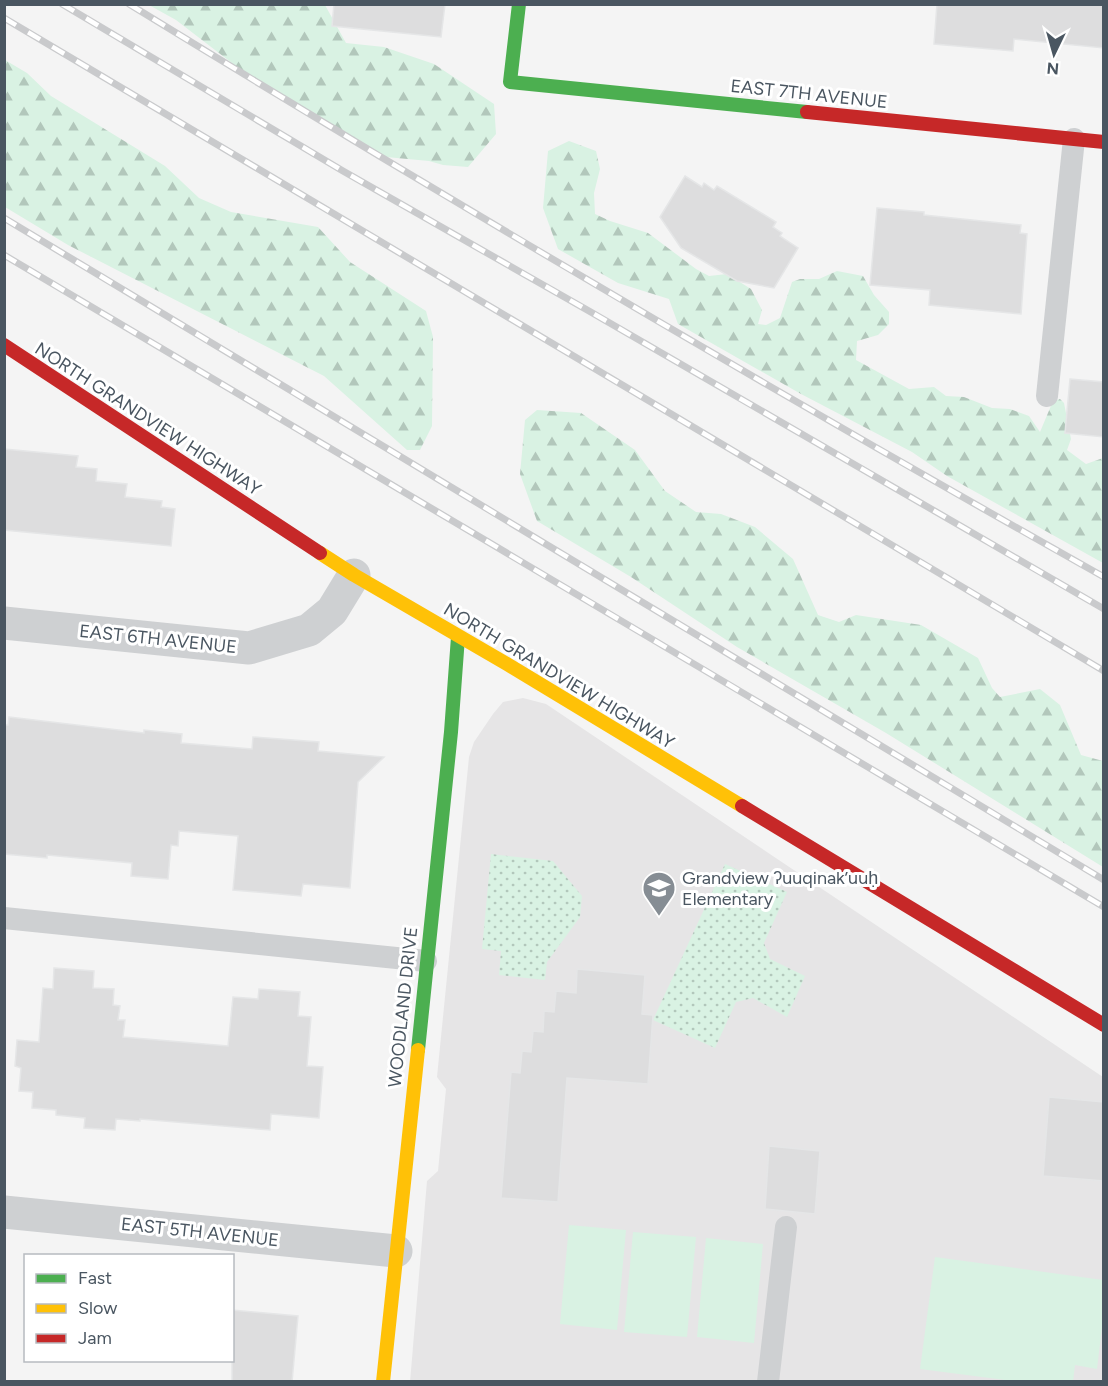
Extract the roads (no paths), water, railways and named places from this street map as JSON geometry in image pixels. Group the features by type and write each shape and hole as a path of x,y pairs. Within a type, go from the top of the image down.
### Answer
{"street":[{"name":"EAST 7TH AVENUE","path":"519,4 510,82 1104,142"},
{"name":"NORTH GRANDVIEW HIGHWAY","path":"4,345 354,575 1104,1025"},
{"name":"EAST 6TH AVENUE","path":"4,623 249,648 309,630 332,611 354,575"},
{"name":"WOODLAND DRIVE","path":"383,1382 450,742 458,637"},
{"name":"EAST 5TH AVENUE","path":"4,1212 396,1251"}],"lane":[{"path":"1047,396 1074,139"},
{"path":"4,918 426,961"},
{"path":"768,1382 786,1227"}],"railway":[{"path":"62,4 343,171 1104,609"},
{"path":"129,4 370,151 614,295 1104,577"},
{"path":"4,18 1104,671"},
{"path":"4,218 1104,880"},
{"path":"4,255 1104,907"}],"place":[{"name":"Grandview ʔuuqinak’uuḥ Elementary","path":"659,917"}]}
